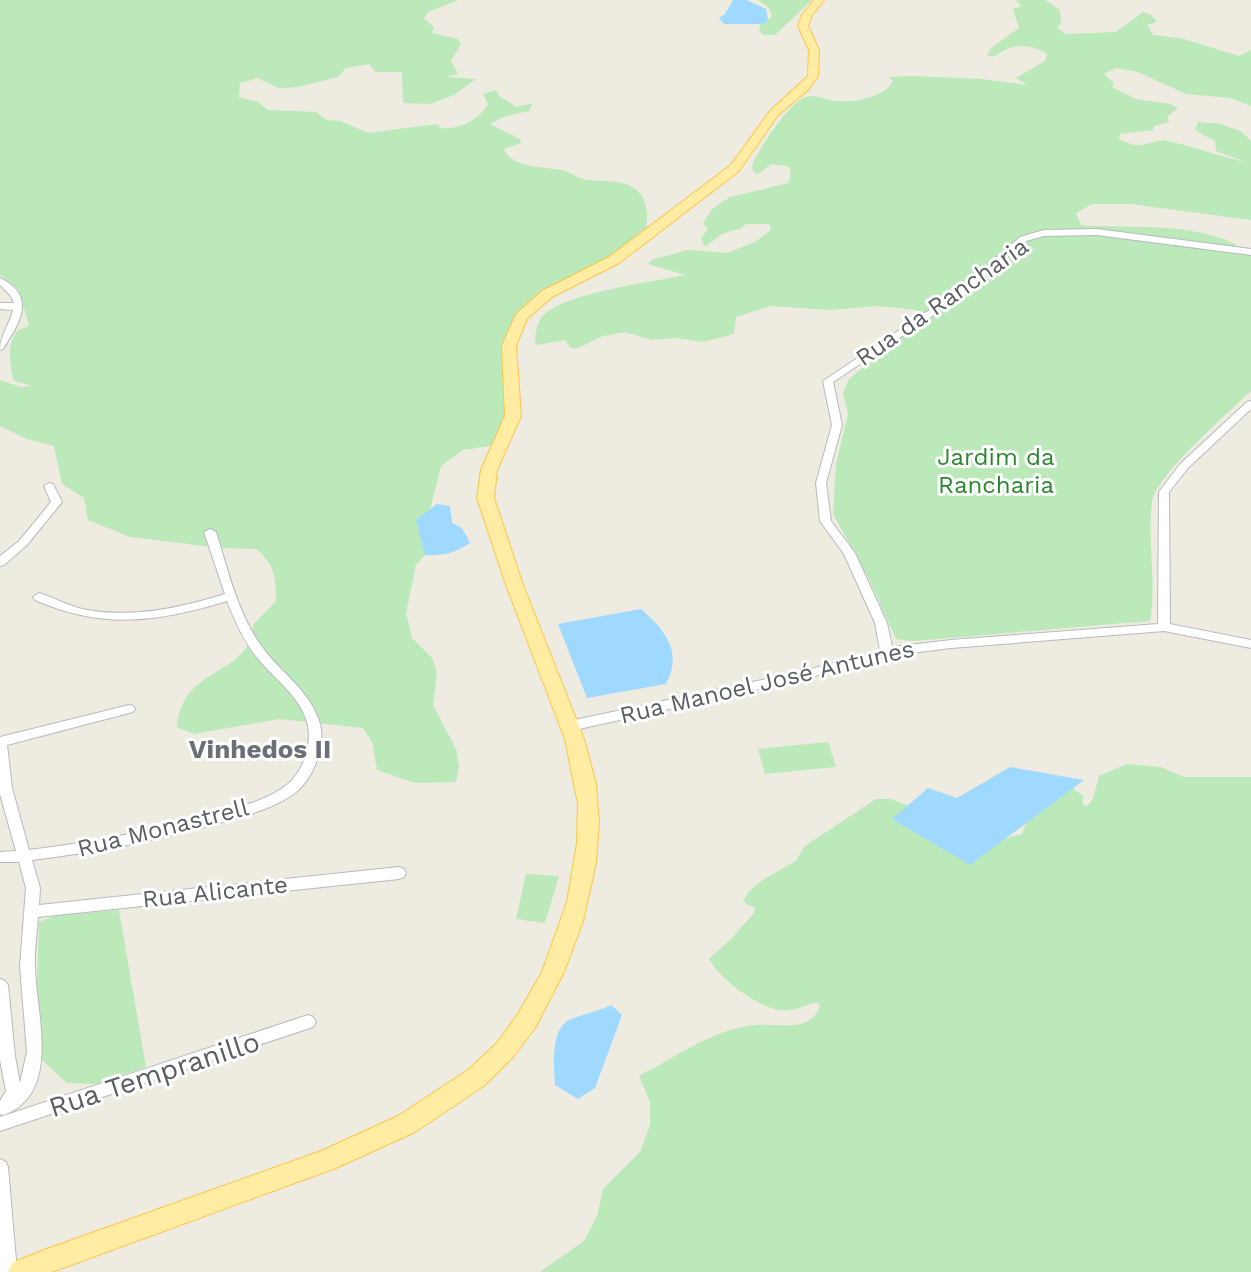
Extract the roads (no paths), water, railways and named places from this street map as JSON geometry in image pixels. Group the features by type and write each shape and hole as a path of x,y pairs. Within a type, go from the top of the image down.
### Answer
{"main road":[{"path":"21,1272 94,1242 364,1145 452,1095 503,1052 522,1028 551,975 579,899 587,851 588,807 582,767 570,726 524,614 486,497 488,472 513,416 508,359 512,335 521,317 535,302 635,246 742,161 774,113 804,88 813,76 814,50 803,26 819,0"}],"street":[{"name":"Rua da Rancharia","path":"887,652 881,623 849,553 826,521 821,483 837,425 828,381 905,327 961,293 1010,247 1023,239 1044,233 1097,232 1251,252"},
{"path":"0,281 16,291 19,308 0,347"},
{"path":"0,306 19,308"},
{"path":"1164,627 1164,492 1184,466 1251,404"},
{"path":"0,562 23,543 57,502 49,486"},
{"name":"Rua Monastrell","path":"0,857 27,858 74,851 233,815 274,800 293,787 305,768 317,737 313,719 300,696 255,646 232,596 210,532"},
{"path":"39,597 80,614 140,616 204,605 232,596"},
{"name":"Rua Manoel José Antunes","path":"570,726 804,675 887,652 1060,633 1164,627 1251,644"},
{"path":"1,1117 27,1088 33,1063 27,966 33,888 5,788 0,742 129,709"},
{"name":"Rua Alicante","path":"31,912 399,873"},
{"path":"0,985 2,1021 14,1092 1,1117"},
{"name":"Rua Tempranillo","path":"1,1117 308,1022"},
{"path":"0,1167 8,1272"}],"water":[{"path":"733,0 746,0 766,9 768,20 762,24 724,24 719,18"},
{"path":"437,504 450,506 452,523 462,528 470,543 449,553 425,555 416,520"},
{"path":"641,609 669,642 673,662 666,684 587,698 558,624"},
{"path":"1010,767 1084,780 970,865 892,819 928,788 957,798"},
{"path":"611,1005 622,1015 595,1088 578,1099 555,1085 556,1040 569,1020"}],"district":[{"name":"Vinhedos II","path":"260,749"}],"park label":[{"name":"Jardim da Rancharia","path":"996,471"}]}
